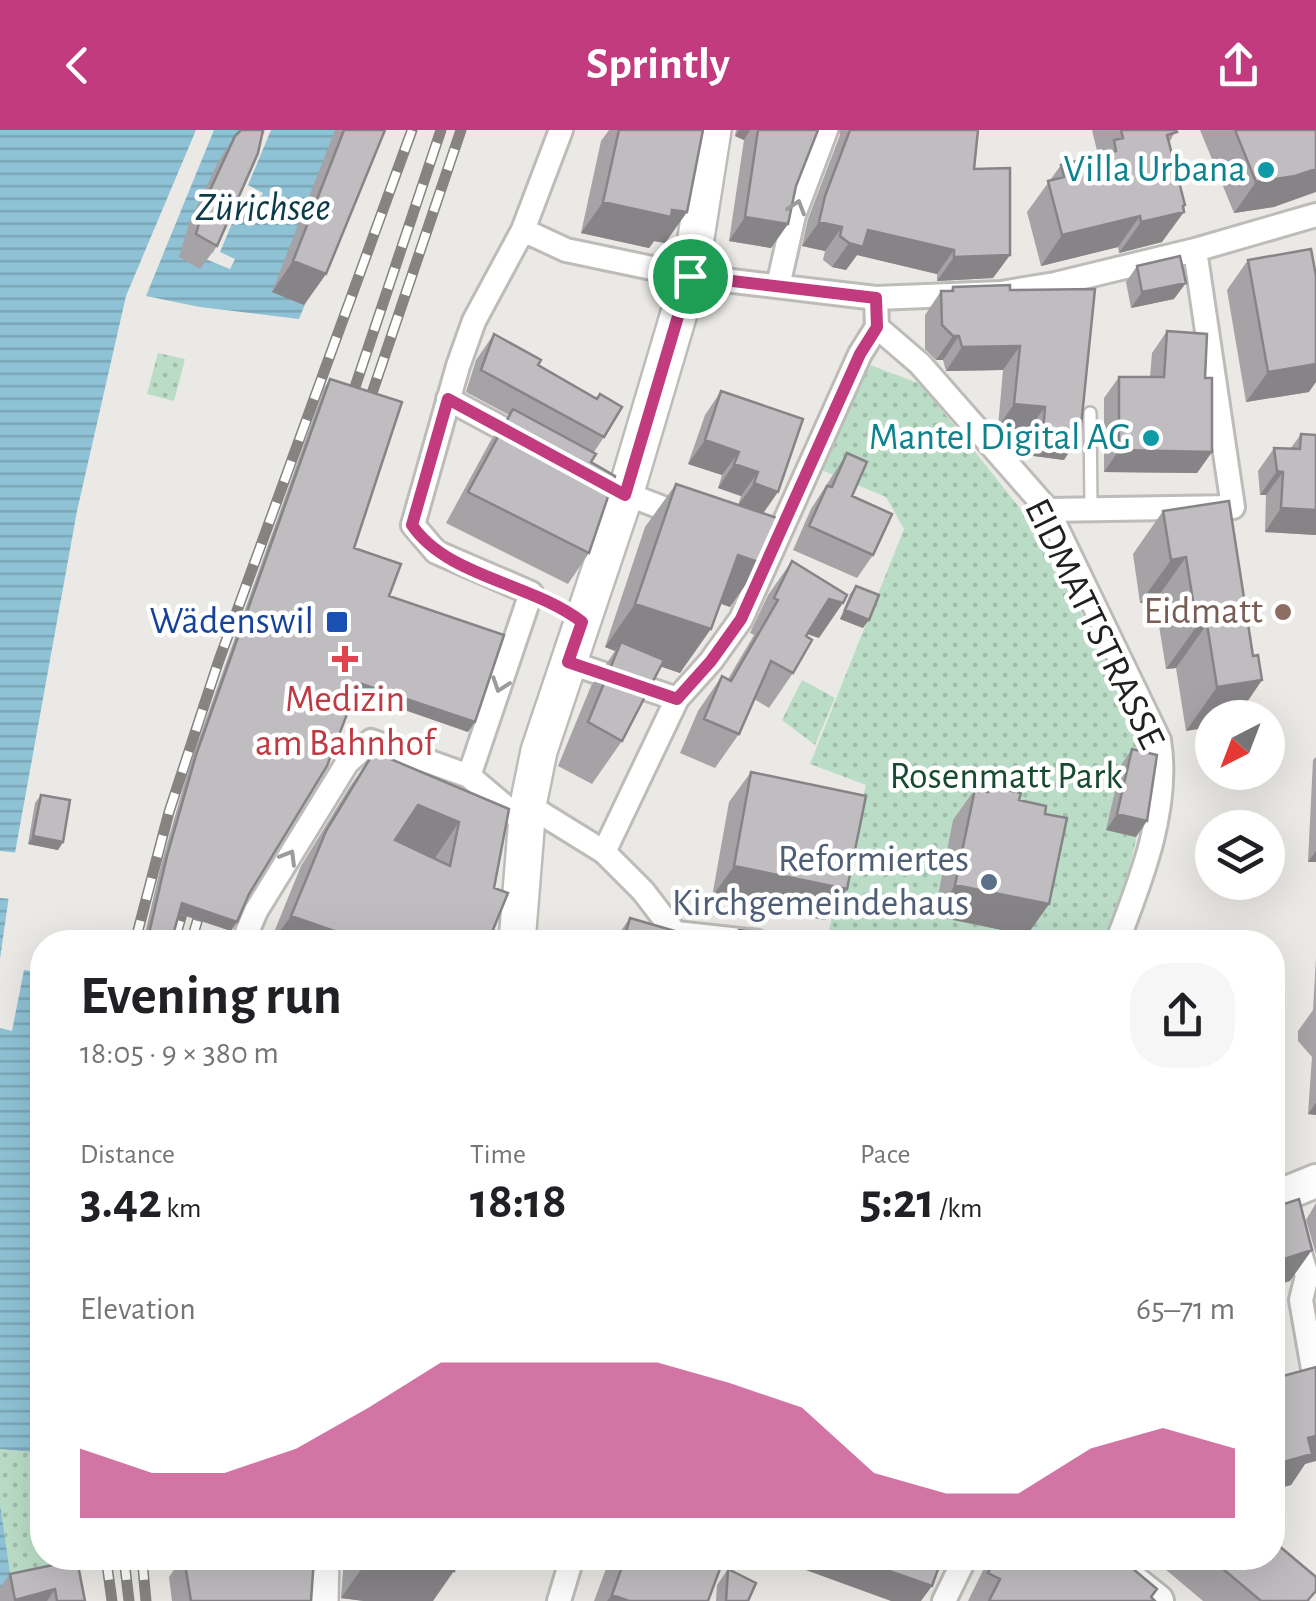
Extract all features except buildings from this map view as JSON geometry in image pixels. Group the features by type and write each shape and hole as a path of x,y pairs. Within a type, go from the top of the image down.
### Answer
{"main road":[{"path":"518,930 527,814 538,751 625,495 690,276 713,130"},
{"path":"1285,1194 1316,1181"},
{"path":"1118,1570 1158,1601"}],"street":[{"path":"469,776 531,593 436,552 412,525 474,321 523,230 561,130"},
{"path":"778,286 794,215 826,130"},
{"path":"523,230 566,250 690,276 876,298 1001,293 1054,284 1195,250 1316,215"},
{"path":"1048,510 1233,507 1195,250"},
{"path":"604,852 677,699 741,619 764,545 877,327 876,298"},
{"name":"EIDMATTSTRASSE","path":"877,327 920,364 1048,510 1159,740 1164,768 1146,866 1122,930"},
{"path":"448,399 541,449"},
{"path":"591,476 625,495 700,522"},
{"path":"568,662 677,699"},
{"path":"248,930 347,763 371,741 469,776 527,814 604,852 643,891 673,930"},
{"path":"1285,1214 1307,1276 1301,1300 1316,1386"},
{"path":"559,1601 568,1570"},
{"path":"944,1601 960,1570"}],"lane":[{"path":"1090,414 1091,510"},
{"path":"531,593 563,607 582,622"}],"green space":[{"path":"158,353 185,359 174,401 147,394"},
{"name":"Rosenmatt Park","path":"862,362 921,384 1027,517 1055,560 1153,765 1119,914 1108,930 829,930 866,785 810,764 904,529 886,497 812,466"},
{"path":"802,680 835,698 815,745 782,720"},
{"path":"0,1449 30,1452 30,1570 65,1570 69,1601 14,1600 0,1503"}],"water":[{"name":"Zürichsee","path":"0,130 196,130 126,296 77,511 15,853 0,959"},
{"name":"Zürichsee","path":"214,130 376,130 299,319 146,296"},
{"path":"24,970 30,971 30,1452 0,1449 0,1028 12,1031"},
{"path":"0,1503 14,1600 0,1601"}],"pier":[{"path":"265,130 271,130 248,185 263,193 256,209 241,202 220,252 235,259 230,269 203,258 207,252 213,253"},
{"path":"0,851 20,853 12,899 0,898"}],"railway":[{"path":"138,930 169,812 218,663 412,130"},
{"path":"346,414 441,130"},
{"path":"363,420 461,130"},
{"path":"177,930 189,889"},
{"path":"195,930 205,895"},
{"path":"108,1570 112,1601"},
{"path":"125,1570 129,1601"},
{"path":"143,1570 146,1601"}],"place":[{"name":"Villa Urbana","path":"1266,170"},
{"name":"Mantel Digital AG","path":"1151,438"},
{"name":"Eidmatt","path":"1283,612"},
{"name":"Wädenswil","path":"337,622"},
{"name":"Medizin am Bahnhof","path":"345,659"},
{"name":"Reformiertes Kirchgemeindehaus","path":"989,882"}],"route":[{"path":"690,276 876,298 877,327 860,354 741,619 677,699 568,662 582,622 563,607 436,552 412,525 448,399 625,495 690,276"}]}
